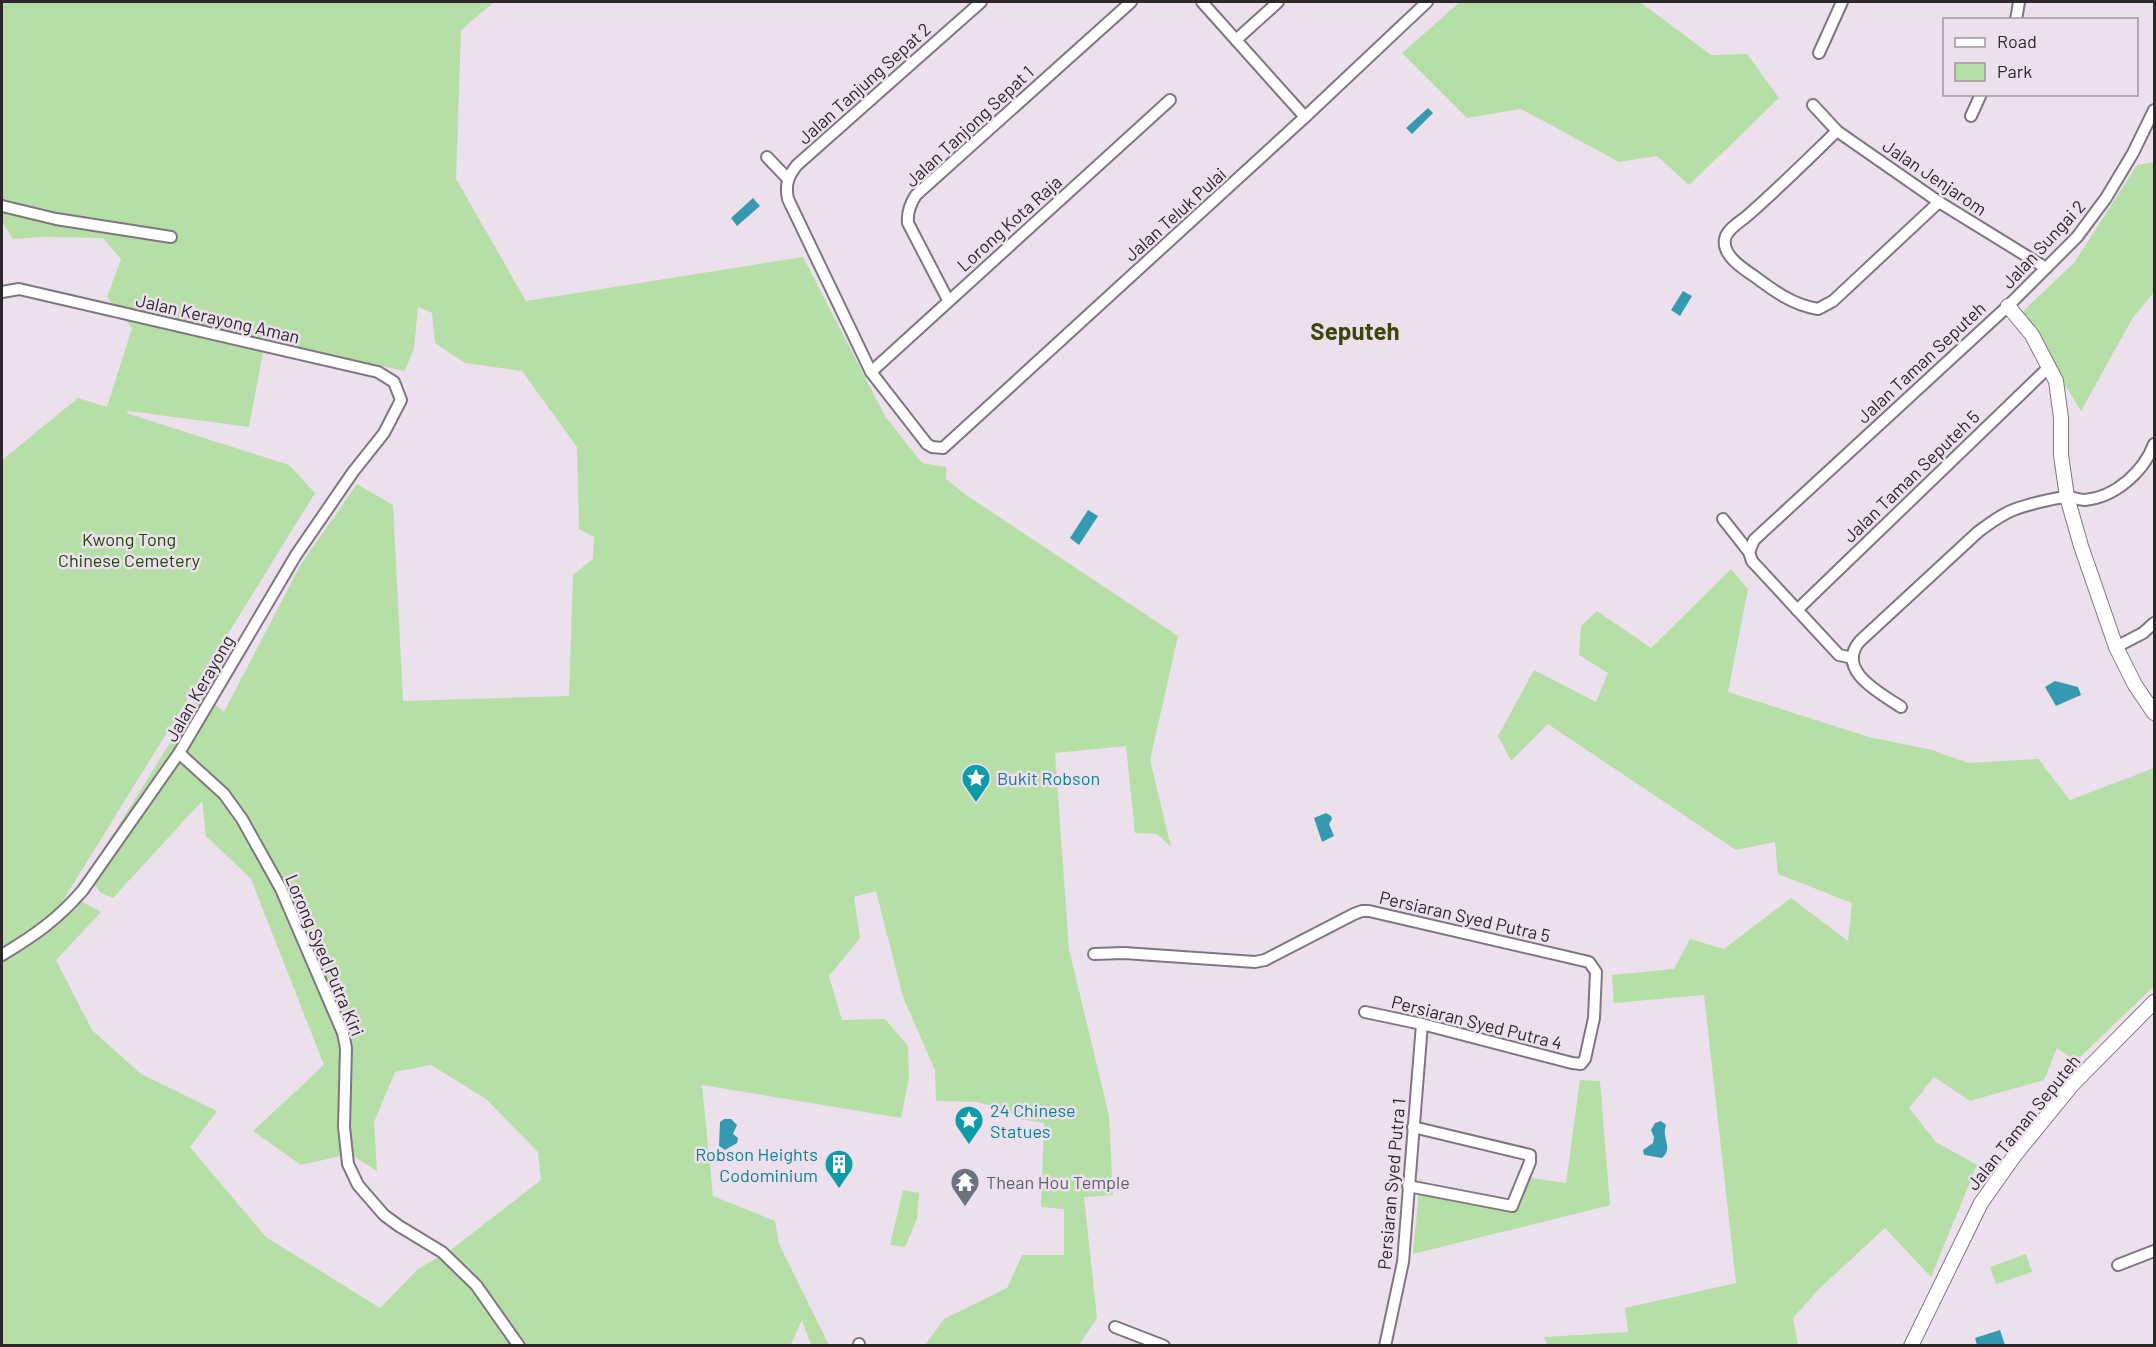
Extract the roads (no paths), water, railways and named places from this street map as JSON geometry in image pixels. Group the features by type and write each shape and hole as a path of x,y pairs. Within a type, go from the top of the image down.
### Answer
{"street":[{"name":"Jalan Tanjung Sepat 2","path":"788,179 797,165 981,2"},
{"name":"Jalan Tanjong Sepat 1","path":"948,300 908,224 907,216 916,195 1131,2"},
{"path":"1202,2 1305,117"},
{"path":"1236,40 1278,2"},
{"name":"Jalan Teluk Pulai","path":"872,372 927,444 943,448 1305,117 1427,2"},
{"path":"1818,53 1842,2"},
{"path":"2016,18 2019,2"},
{"path":"1971,116 1980,96"},
{"name":"Lorong Kota Raja","path":"872,372 948,300 1170,100"},
{"name":"Jalan Jenjarom","path":"1813,105 1837,131 1940,202 2046,268"},
{"name":"Jalan Sungai 2","path":"2008,306 2077,237 2106,198 2133,153 2154,110"},
{"path":"1837,131 1728,232 1725,241 1727,252 1742,268 1775,292 1802,306 1818,309 1833,301 1940,202"},
{"path":"767,157 788,179 786,186 788,199 872,372"},
{"path":"2,206 57,219 171,237"},
{"name":"Jalan Kerayong Aman","path":"2,292 19,289 378,372 394,382 399,392 401,400 396,412"},
{"name":"Jalan Taman Seputeh","path":"1749,552 1754,540 2008,306 2032,335 2056,381 2061,418 2061,455 2067,497 2081,546 2116,647 2134,685 2154,713"},
{"name":"Jalan Taman Seputeh 5","path":"1797,610 2049,368"},
{"name":"Jalan Kerayong","path":"2,955 44,929 67,909 83,890 179,753 296,555 353,472 384,433 396,412"},
{"path":"1901,707 1862,680 1853,658 1854,648 1860,641 1978,532 2013,510 2067,497 2085,500 2104,495 2124,484 2140,469 2154,444"},
{"path":"1723,519 1749,552 1752,561 1839,655 1853,658"},
{"path":"2116,647 2143,633 2154,624"},
{"name":"Lorong Syed Putra Kiri","path":"179,753 224,794 257,844 286,899 343,1033 346,1048 344,1127 348,1164 358,1185 384,1215 442,1252 476,1285 519,1346"},
{"name":"Persiaran Syed Putra 5","path":"1094,954 1124,953 1255,962 1265,960 1362,911 1392,916 1588,962 1596,972 1594,1018 1585,1059 1581,1064"},
{"name":"Jalan Taman Seputeh","path":"1911,1346 1976,1212 1988,1193 2015,1155 2072,1085 2154,1002"},
{"name":"Persiaran Syed Putra 4","path":"1365,1012 1581,1064"},
{"name":"Persiaran Syed Putra 1","path":"1385,1346 1403,1262 1422,1024"},
{"path":"1408,1186 1512,1206 1530,1162 1530,1155 1413,1127"},
{"path":"2118,1265 2154,1251"},
{"path":"1115,1327 1164,1346"}],"water":[{"path":"1428,108 1433,113 1412,134 1406,128"},
{"path":"753,198 760,206 737,226 731,218"},
{"path":"1683,291 1692,296 1680,316 1671,310"},
{"path":"1088,510 1098,516 1079,545 1070,538"},
{"path":"2055,681 2078,687 2081,695 2056,706 2045,687"},
{"path":"1326,813 1331,816 1329,824 1334,836 1322,842 1314,818"},
{"path":"724,1119 731,1119 737,1125 733,1134 738,1138 737,1143 725,1150 719,1146 720,1122"},
{"path":"1661,1121 1666,1125 1667,1150 1665,1154 1662,1158 1644,1155 1643,1150 1653,1143 1654,1137 1651,1130 1655,1123"},
{"path":"2000,1330 2005,1345 1977,1345 1975,1338"}],"place":[{"name":"Bukit Robson","path":"976,804"},
{"name":"24 Chinese Statues","path":"969,1146"},
{"name":"Robson Heights Codominium","path":"839,1190"},
{"name":"Thean Hou Temple","path":"965,1208"}],"district":[{"name":"Seputeh","path":"1355,330"}],"park label":[{"name":"Kwong Tong Chinese Cemetery","path":"129,549"}]}
